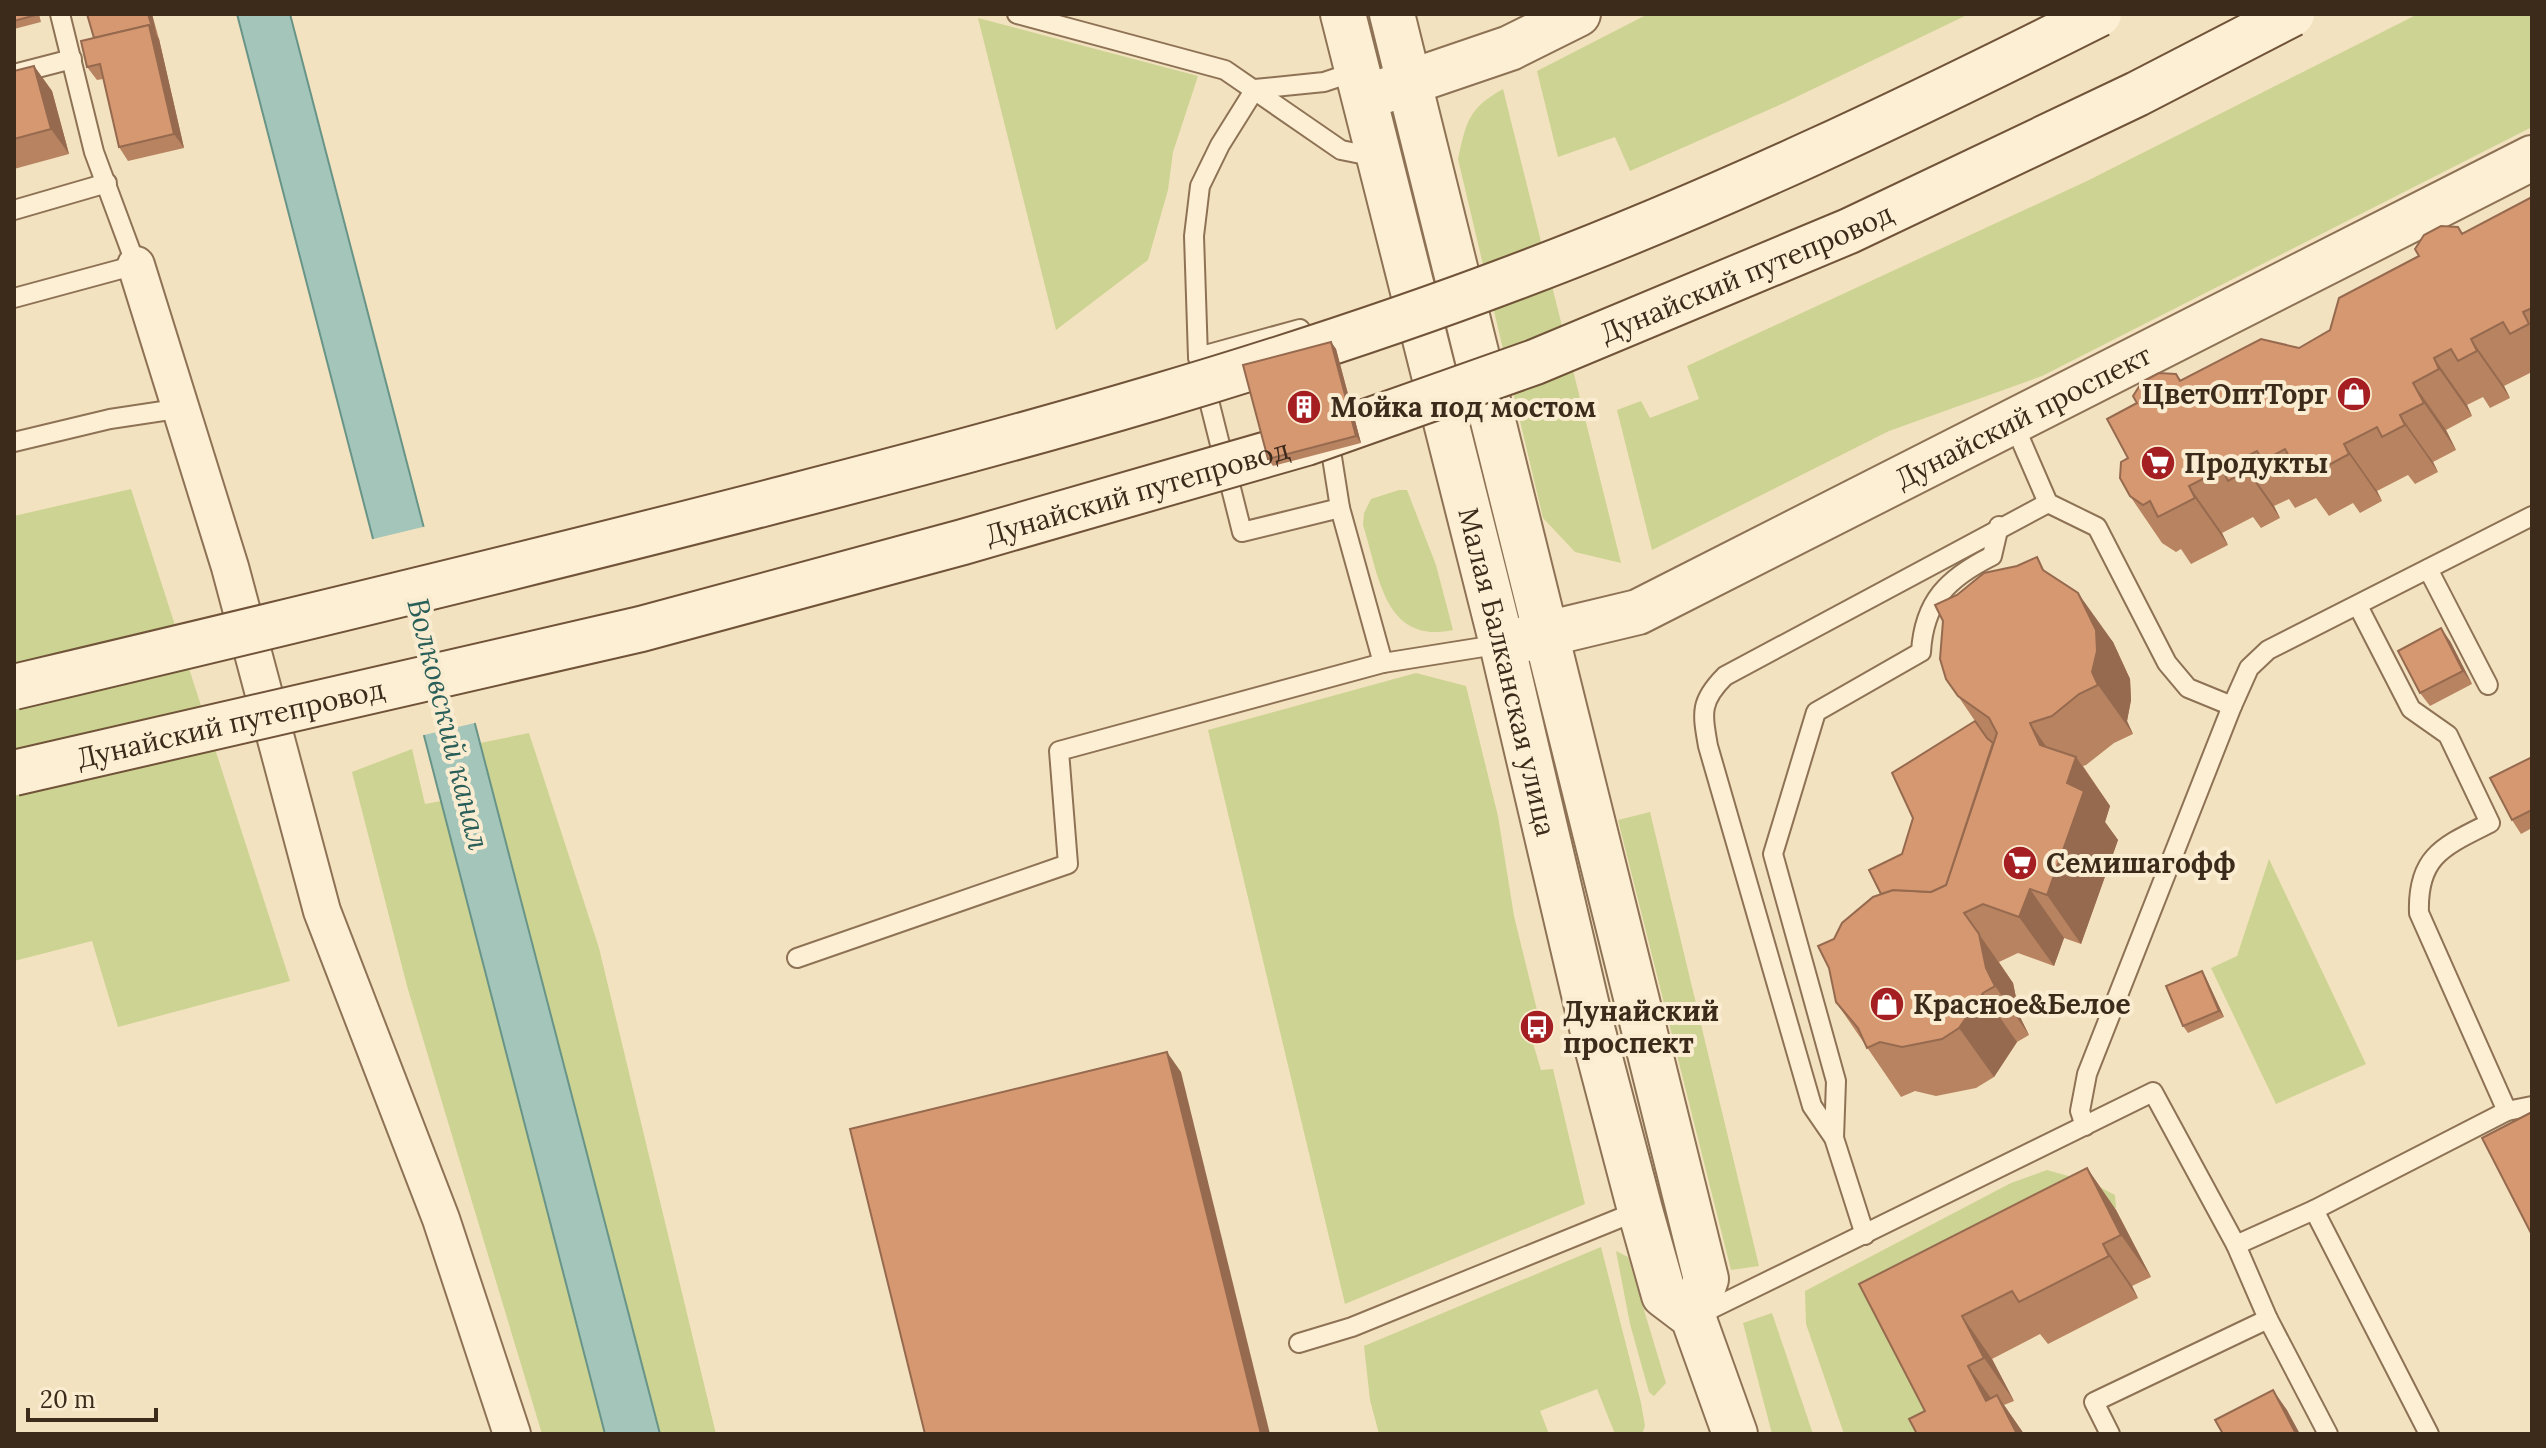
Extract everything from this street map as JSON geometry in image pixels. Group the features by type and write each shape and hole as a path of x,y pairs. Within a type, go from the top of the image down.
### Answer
{"main road":[{"name":"Малая Балканская улица","path":"1343,14 1502,644 1592,1028 1640,1210 1664,1295 1693,1317 1735,1434"},
{"name":"Малая Балканская улица","path":"1392,14 1706,1279 1693,1317"},
{"path":"1360,84 1411,83 1510,48 1578,14"},
{"path":"14,687 635,537 945,457 1222,377 1512,279 1692,207 1840,141 2099,14"},
{"name":"Дунайский путепровод","path":"14,773 641,629 963,542 1306,443 1535,362 1849,231 2137,94 2292,14"},
{"name":"Дунайский проспект","path":"1502,644 1638,612 2532,158"}],"street":[{"path":"136,265 230,567 322,911 441,1219 512,1434"}],"lane":[{"path":"14,298 136,265 94,152 60,14"},
{"path":"1017,14 1225,70 1341,150 1379,158"},
{"path":"14,74 72,59"},
{"path":"1255,89 1324,82 1360,84"},
{"path":"1255,89 1220,145 1200,186 1194,236 1198,357 1242,532 1340,508"},
{"path":"14,210 107,183"},
{"path":"1198,357 1300,329 1306,357"},
{"path":"14,442 110,419 183,408"},
{"path":"2012,420 2048,503 2097,527 2167,663 2188,688 2232,706"},
{"path":"1331,451 1340,508 1383,663"},
{"path":"1865,1235 1834,1138 1812,1106 1708,746 1702,716 1707,693 1725,676 1999,526 2048,503"},
{"path":"2085,1126 2080,1111 2087,1074 2249,668 2268,650 2532,516"},
{"path":"1834,1138 1836,1081 1773,854 1816,712 1921,652 1922,627 1933,600 1966,569 1992,556 1999,526"},
{"path":"2428,569 2488,685"},
{"path":"2358,606 2411,709 2448,735 2490,823 2452,842 2429,861 2418,884 2419,913 2507,1111"},
{"path":"797,958 1068,864 1059,751 1383,663 1502,644"},
{"path":"1693,1317 2153,1092 2236,1245 2268,1319 2328,1434"},
{"path":"2236,1245 2314,1210 2507,1111 2532,1106"},
{"path":"1299,1343 1352,1327 1640,1210"},
{"path":"2314,1210 2429,1434"},
{"path":"2110,1434 2094,1402 2268,1319"}],"green space":[{"path":"1648,14 1969,14 1786,102 1630,171 1615,137 1558,157 1537,71"},
{"path":"2418,14 2532,14 2532,127 2042,376 1889,431 1652,550 1617,410 1641,401 1650,418 1699,399 1687,366 2087,181"},
{"path":"978,18 1198,76 1173,152 1168,190 1148,260 1056,330"},
{"path":"1503,89 1621,563 1575,552 1543,518 1458,159 1467,125 1476,109"},
{"path":"131,489 290,981 118,1027 92,941 14,961 14,516"},
{"path":"1407,490 1436,565 1453,630 1430,632 1412,627 1398,617 1380,584 1363,525 1364,513 1371,499"},
{"path":"1416,673 1466,686 1498,816 1514,916 1537,1010 1524,1013 1541,1070 1553,1069 1585,1204 1345,1304 1208,730"},
{"path":"529,733 599,948 716,1434 660,1434 480,743"},
{"path":"412,749 425,804 441,801 605,1434 542,1434 407,986 352,772"},
{"path":"1650,812 1759,1266 1731,1270 1618,820"},
{"path":"2269,859 2366,1064 2276,1104 2211,968 2237,956"},
{"path":"2047,1170 2090,1182 2115,1195 2116,1208 1886,1326 1941,1434 1844,1434 1806,1324 1805,1291 2011,1183"},
{"path":"1601,1247 1641,1403 1645,1426 1642,1434 1615,1434 1597,1389 1540,1411 1549,1434 1379,1434 1370,1400 1364,1346"},
{"path":"1616,1251 1628,1257 1666,1383 1654,1396 1649,1392 1630,1324"},
{"path":"1772,1313 1813,1434 1772,1434 1743,1323"}],"water":[{"name":"Волковский канал","path":"237,14 290,14 660,1434 605,1434"}],"pier":[{"path":"427,526 479,722 420,736 369,540"}],"building":[{"path":"14,14 36,14 36,15 14,21"},
{"path":"87,14 148,14 153,30 149,25 94,38"},
{"path":"149,25 174,134 119,147 100,64 87,67 81,41"},
{"path":"34,66 51,129 14,139 14,71"},
{"path":"2532,197 2532,308 2523,312 2529,324 2510,334 2503,322 2471,339 2477,351 2458,361 2451,349 2434,358 2439,369 2413,383 2424,403 2400,415 2405,425 2382,437 2377,427 2344,444 2349,454 2327,466 2322,455 2296,469 2285,449 2263,461 2257,451 2241,459 2247,471 2228,481 2222,469 2189,486 2195,498 2158,517 2150,501 2143,505 2130,496 2120,478 2121,462 2128,458 2107,419 2137,403 2133,396 2142,382 2159,373 2176,374 2180,381 2261,339 2299,348 2330,330 2339,298 2419,256 2415,249 2424,235 2441,226 2458,227 2462,234"},
{"name":"Мойка под мостом","path":"1331,342 1356,436 1268,459 1243,365"},
{"path":"2037,557 2043,570 2078,593 2096,630 2097,651 2092,672 2098,685 2079,694 2052,716 2030,723 2040,745 2076,757 2067,783 2084,791 2047,895 2030,889 2019,917 1983,904 1964,913 1979,934 1986,968 1995,986 1983,993 1959,1028 1942,1039 1902,1047 1880,1042 1867,1048 1858,1028 1836,1002 1829,968 1818,946 1834,939 1842,923 1873,897 1893,890 1931,892 1946,885 1997,733 1989,718 1958,696 1946,679 1940,659 1943,621 1935,605 1957,595 1984,573 2017,566"},
{"path":"2441,628 2463,671 2420,693 2398,651"},
{"path":"1975,721 1993,743 1946,885 1931,892 1893,890 1881,894 1869,870 1902,854 1913,818 1892,773"},
{"path":"2532,757 2532,810 2512,820 2490,778"},
{"path":"2202,971 2219,1011 2183,1026 2166,986"},
{"path":"1167,1052 1261,1434 925,1434 850,1129"},
{"path":"2532,1112 2532,1235 2482,1138"},
{"path":"2087,1168 2121,1235 2103,1244 2109,1256 2019,1302 2012,1291 1962,1316 1984,1358 1968,1366 1986,1401 1997,1395 2017,1434 1917,1434 1909,1419 1925,1411 1859,1284"},
{"path":"2273,1390 2296,1434 2223,1434 2215,1420"}],"place":[{"name":"ЦветОптТорг","path":"2354,394"},
{"name":"Мойка под мостом","path":"1304,407"},
{"name":"Продукты","path":"2158,463"},
{"name":"Семишагофф","path":"2020,863"},
{"name":"Красное&Белое","path":"1887,1004"},
{"name":"Дунайский проспект","path":"1537,1027"}]}
